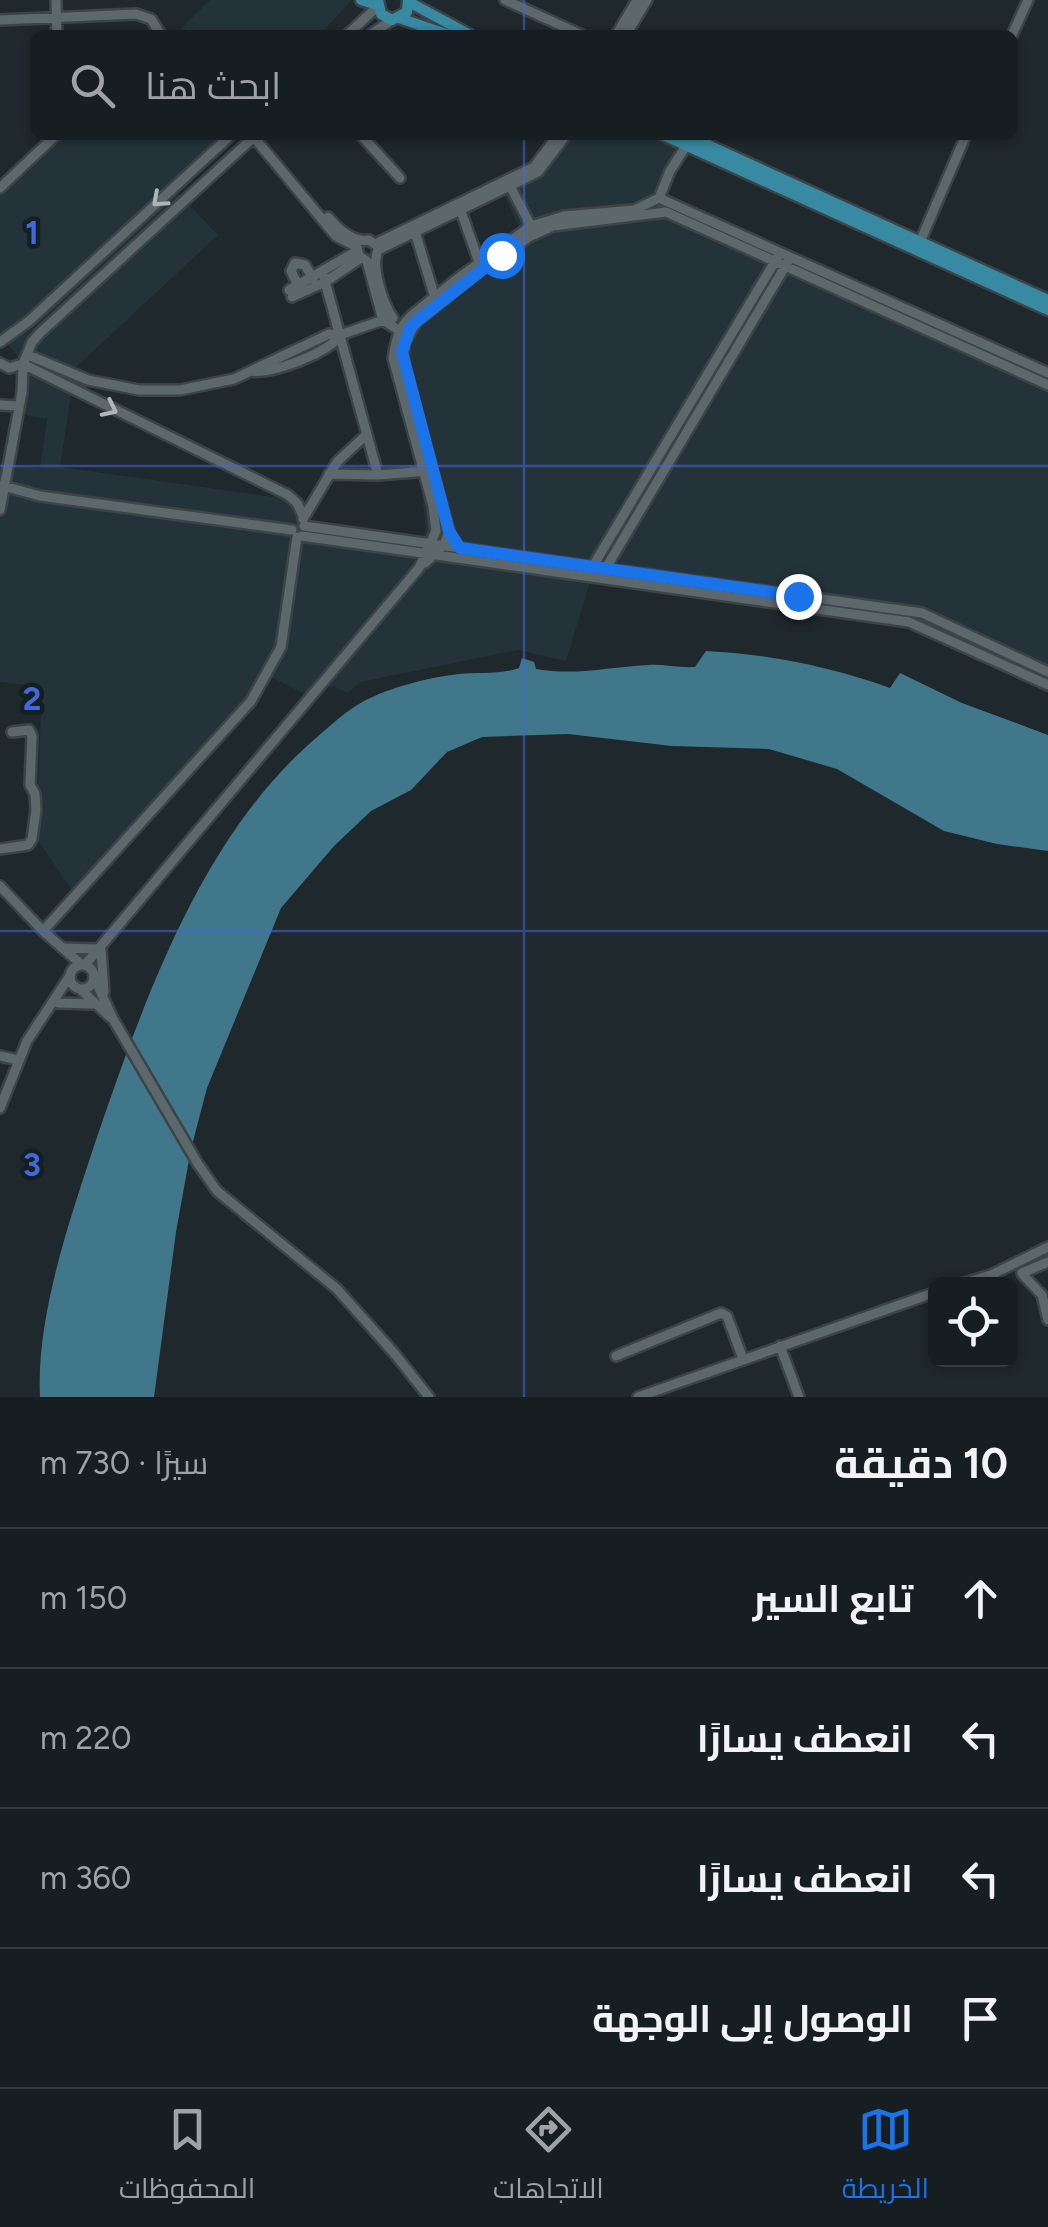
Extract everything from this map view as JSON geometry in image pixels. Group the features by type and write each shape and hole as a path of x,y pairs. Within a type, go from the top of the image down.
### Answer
{"main road":[{"path":"361,0 377,4 384,17 431,30"},
{"path":"395,19 406,12 408,1 461,30"},
{"path":"686,140 1048,300"},
{"path":"686,140 1048,310"}],"street":[{"path":"56,0 58,30"},
{"path":"505,0 571,30"},
{"path":"619,30 637,0"},
{"path":"629,30 648,0"},
{"path":"1014,30 1028,0"},
{"path":"351,30 377,4"},
{"path":"0,20 141,15 155,22 158,30"},
{"path":"378,30 395,19"},
{"path":"0,188 51,140"},
{"path":"0,342 11,337 226,140"},
{"path":"0,510 1,486 26,356 40,333 251,140"},
{"path":"259,140 334,224 366,251 388,318 393,358 428,470 449,531 460,548"},
{"path":"366,140 400,178"},
{"path":"378,475 340,336 319,280 306,265 296,263 291,270 295,291 319,280 366,251 534,166 554,140"},
{"path":"366,251 461,211 541,169 562,140"},
{"path":"480,266 554,226 641,216 659,205 686,140"},
{"path":"920,242 964,140"},
{"path":"510,186 532,226"},
{"path":"393,358 405,329 532,226 564,216 659,205 1048,373"},
{"path":"461,211 480,266"},
{"path":"415,232 436,300"},
{"path":"102,252 113,265"},
{"path":"596,574 783,258"},
{"path":"783,258 1048,384"},
{"path":"388,318 405,329"},
{"path":"26,356 88,380 139,390 180,390 234,379 252,371 265,374 332,346 340,336 388,318"},
{"path":"405,329 403,363 428,470 436,531 434,549"},
{"path":"11,337 20,339 26,356 288,495 298,504 300,529 280,647 251,701 43,931"},
{"path":"0,363 9,368 26,356"},
{"path":"0,405 18,406"},
{"path":"300,529 329,474 367,434"},
{"path":"329,474 428,470"},
{"path":"1,486 40,496 300,529 916,624 1048,685"},
{"path":"48,1011 78,988 90,986 88,969 101,948 449,531"},
{"path":"434,549 460,548 596,574 922,613 1048,672"},
{"path":"0,849 28,845 36,810 30,775 32,736 29,730 12,732"},
{"path":"0,886 43,931 88,969 99,1002"},
{"path":"60,946 101,948"},
{"path":"60,946 78,988 99,1002 113,1019 198,1164 227,1200 338,1290 428,1397"},
{"path":"99,1002 101,948"},
{"path":"0,1108 18,1060 70,975 88,969"},
{"path":"58,1003 99,1002"},
{"path":"0,1056 18,1060"},
{"path":"980,1277 1048,1247"},
{"path":"1020,1262 1020,1272 1042,1295 1048,1320"},
{"path":"1024,1274 1048,1262"},
{"path":"638,1397 928,1295"},
{"path":"616,1356 721,1313 727,1316 743,1359"},
{"path":"780,1346 798,1397"}],"shaded area":[{"path":"210,0 352,0 324,30 180,30"},
{"path":"60,140 218,140 171,186 218,235 75,368 60,467 316,503 308,521 423,538 426,528 416,446 396,359 399,329 521,232 501,188 561,140 665,140 690,150 653,209 676,209 1048,380 1048,680 916,621 593,572 566,661 518,650 360,682 348,693 333,686 303,693 271,677 75,895 36,837 42,686 0,682 0,490 7,464 40,468 47,419 20,414 26,368 0,333 0,188 49,143"}],"water":[{"path":"706,651 800,663 890,688 900,673 962,703 1048,735 1048,851 944,831 837,769 769,749 672,746 568,734 482,737 447,752 411,790 371,811 334,846 281,908 207,1088 191,1149 154,1397 40,1397 43,1335 56,1270 84,1175 133,1037 155,981 207,874 275,778 351,709 411,683 448,675 512,670 519,668 522,658 534,662 536,669 551,671 654,665 695,667"}],"route":[{"path":"501,255 417,321 410,328 402,352 449,531 460,548 798,596"}]}
